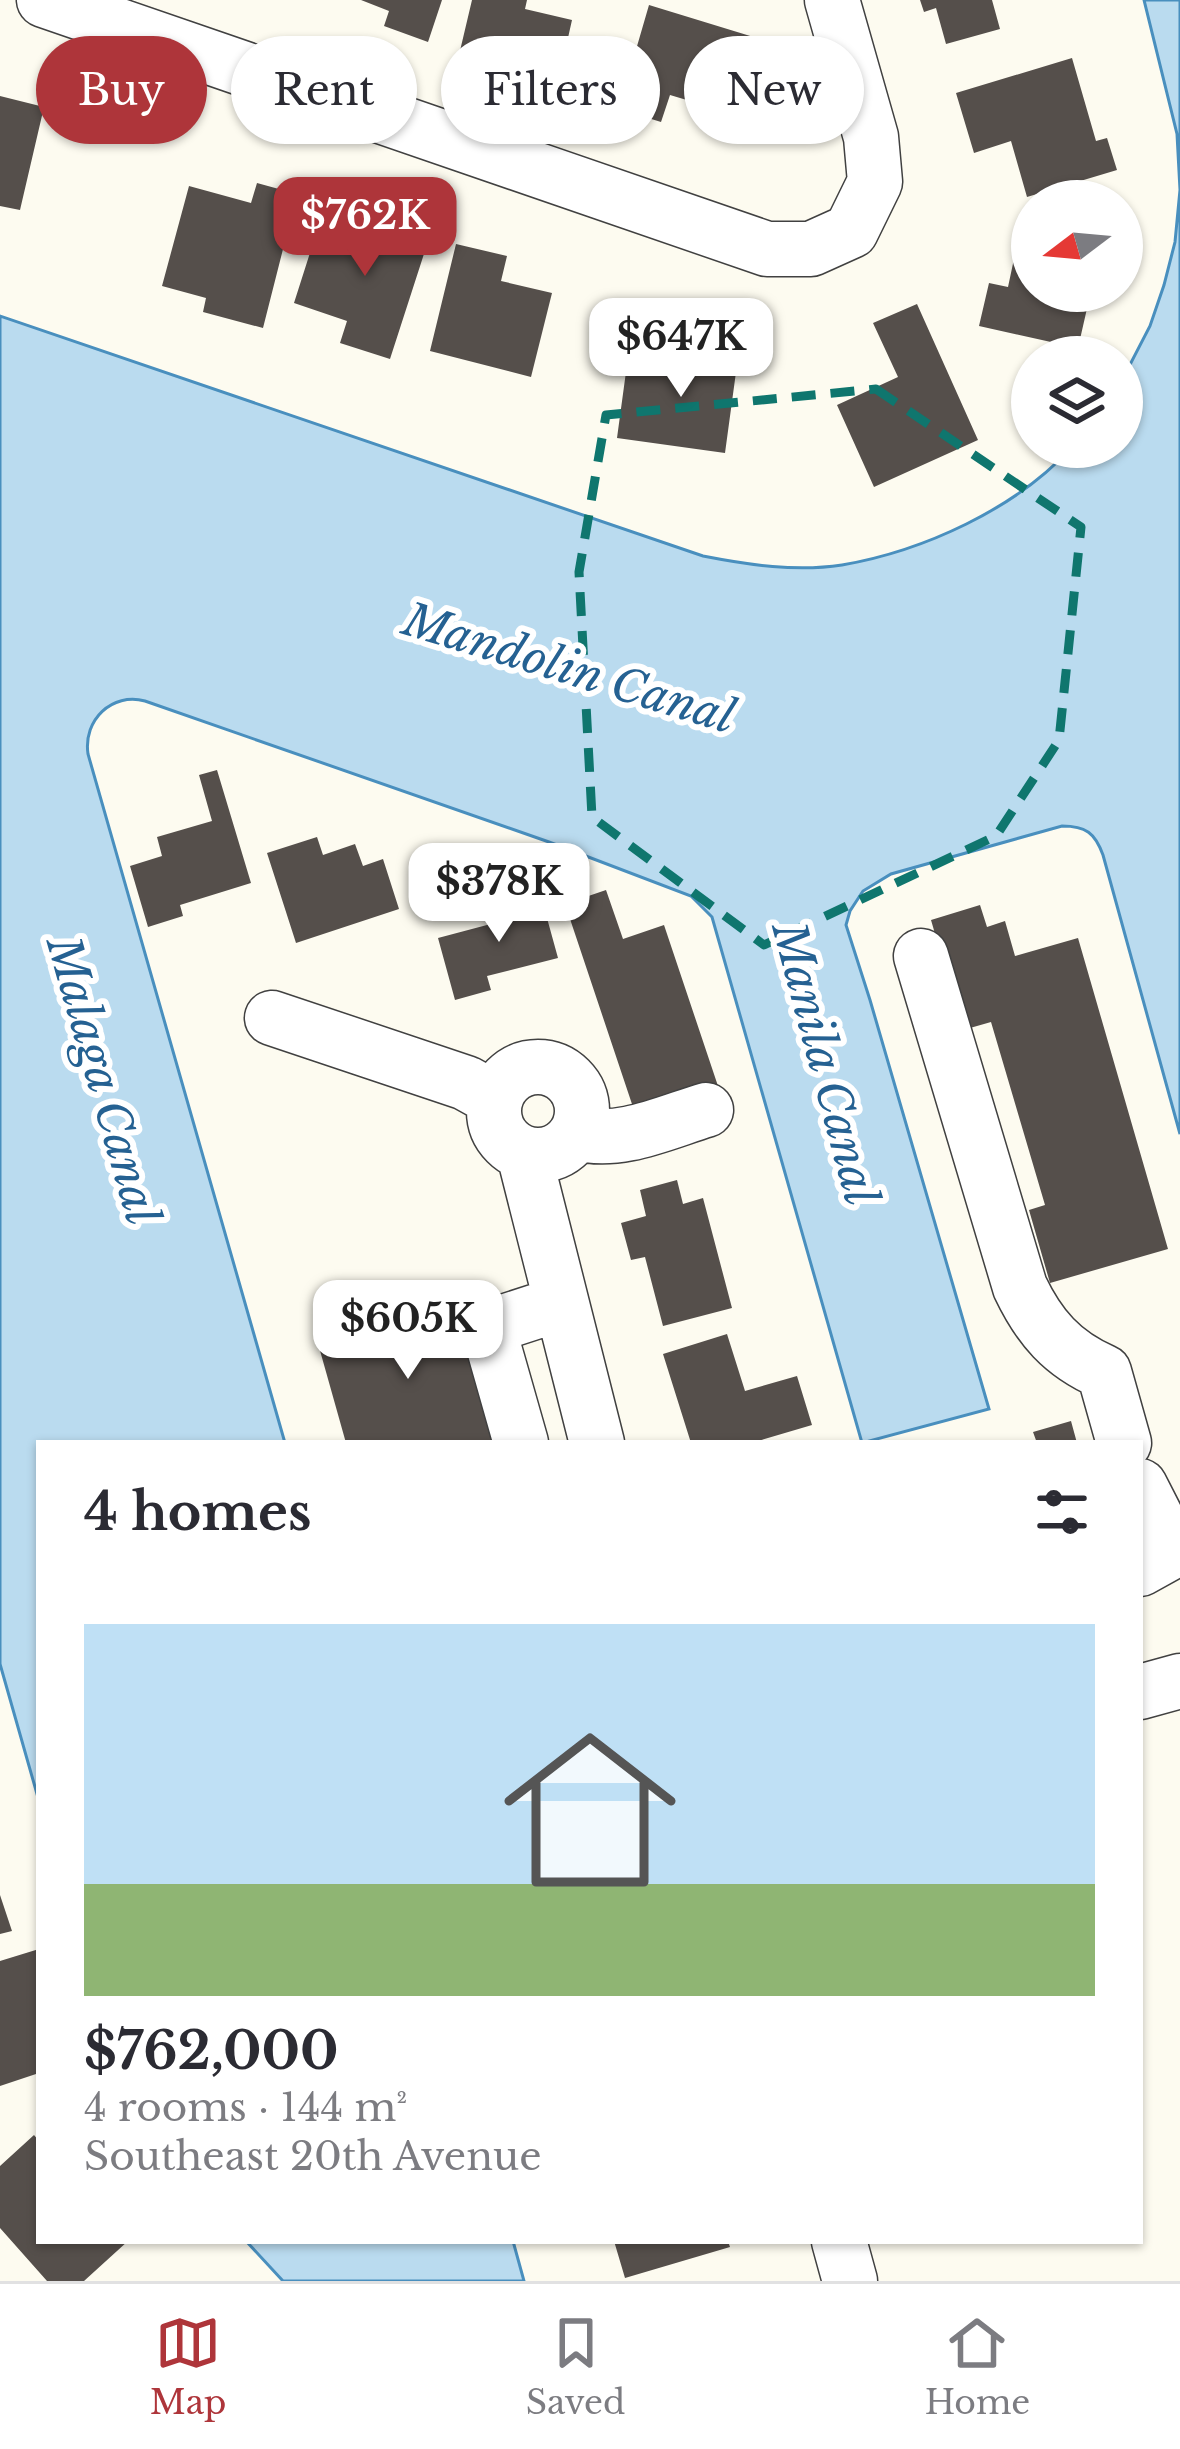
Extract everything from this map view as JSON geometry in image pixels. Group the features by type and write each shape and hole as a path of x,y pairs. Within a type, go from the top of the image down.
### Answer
{"street":[{"path":"44,0 766,249 811,250 851,231 875,182 871,137 832,0"},
{"path":"921,956 1020,1287 1046,1334 1104,1372 1123,1440"},
{"path":"272,1018 466,1083 495,1100"},
{"path":"530,1067 562,1074 581,1101 577,1133 554,1153 524,1154 502,1138 496,1126 495,1100 502,1084 530,1067"},
{"path":"577,1133 595,1138 621,1136 706,1110"},
{"path":"524,1154 596,1440"},
{"path":"519,1440 488,1328 559,1304"},
{"path":"1143,1492 1162,1529 1180,1547 1143,1567"},
{"path":"1143,1691 1180,1681"},
{"path":"840,2244 850,2281"}],"highlighted area":[{"path":"876,389 1081,527 1059,740 996,836 764,945 592,817 579,572 606,415"}],"water":[{"path":"1144,0 1180,0 1180,190 1177,134"},
{"path":"1180,190 1180,1134 1103,855 1088,832 1062,826 891,874 863,891 846,925 989,1409 861,1440 712,917 691,896 145,701 121,701 95,720 88,754 284,1440 36,1440 36,1790 0,1664 0,316 703,556 807,568 873,558 936,538 996,508 1050,468 1143,468 1143,340 1175,242"},
{"path":"249,2244 514,2244 524,2281 283,2281"}],"building":[{"path":"361,0 442,0 428,42 384,26 389,11"},
{"path":"472,0 527,0 525,9 572,20 568,36 463,36"},
{"path":"920,0 992,0 1000,29 946,44 936,8 924,12"},
{"path":"649,5 750,36 684,36 684,99 670,95 661,122 660,36 640,36"},
{"path":"1072,58 1096,141 1107,138 1117,170 1084,180 1022,180 1011,141 974,153 956,93"},
{"path":"0,96 36,105 36,141 20,210 0,206"},
{"path":"257,183 297,194 263,328 203,312 206,298 162,286 189,186 251,203"},
{"path":"323,212 353,222 347,240 374,249 386,212 433,226 390,359 340,343 347,321 294,303"},
{"path":"456,244 507,256 501,281 552,293 531,377 430,351"},
{"path":"1011,273 1011,312 1086,312 1081,336 1024,336 979,326 989,283 1008,287"},
{"path":"917,304 978,440 874,487 837,405 898,377 873,323"},
{"path":"689,343 739,350 725,453 617,438 628,357 686,365"},
{"path":"217,770 251,883 180,905 183,916 148,927 130,866 162,856 157,837 212,821 199,775"},
{"path":"317,837 323,855 355,844 363,866 383,859 399,909 296,943 267,853"},
{"path":"539,889 558,958 487,976 491,990 455,1000 438,938 502,921 496,901"},
{"path":"606,890 623,939 664,925 720,1092 637,1119 565,904"},
{"path":"980,905 987,927 1005,921 1015,956 1078,938 1168,1249 1050,1283 1029,1210 1045,1205 991,1022 963,1030 931,920"},
{"path":"677,1180 683,1204 703,1198 732,1308 663,1326 645,1257 631,1260 621,1223 646,1216 640,1190"},
{"path":"457,1306 496,1440 345,1440 319,1347 347,1339 344,1327 389,1314 392,1324"},
{"path":"727,1334 745,1391 797,1376 812,1425 761,1440 690,1440 663,1354"},
{"path":"1071,1421 1076,1440 1036,1440 1033,1432"},
{"path":"0,1895 12,1931 0,1934"},
{"path":"36,1950 36,2074 0,2086 0,1961"},
{"path":"34,2135 36,2244 125,2244 84,2281 47,2281 0,2228 0,2166"},
{"path":"615,2244 730,2247 625,2278"}],"water label":[{"name":"Mandolin Canal","path":"569,668"},
{"name":"Manila Canal","path":"825,1063"},
{"name":"Malaga Canal","path":"103,1080"}]}
